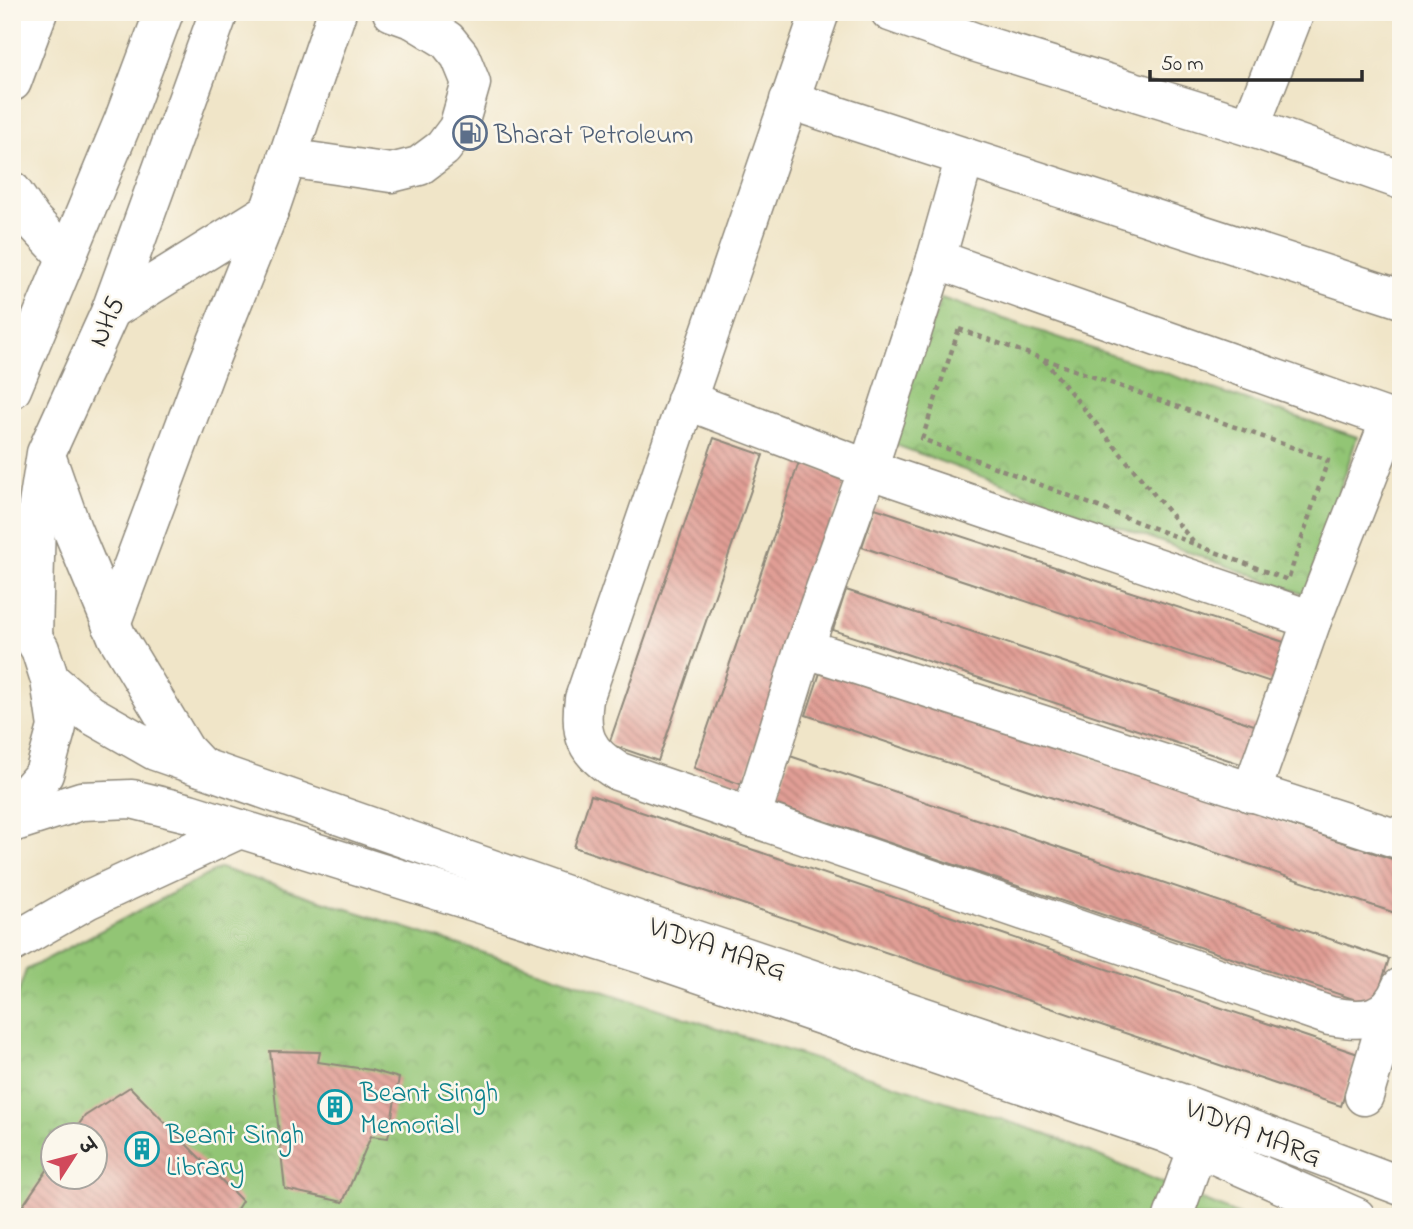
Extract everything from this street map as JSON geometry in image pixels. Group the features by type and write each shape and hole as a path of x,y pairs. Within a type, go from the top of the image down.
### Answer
{"main road":[{"path":"12,82 38,12"},
{"path":"12,389 124,119 164,12"},
{"name":"NH5","path":"12,811 44,774 57,727 50,680 40,649 23,622 46,453 111,310 219,12"},
{"path":"111,624 206,369 269,212 337,12"},
{"path":"287,158 391,173 419,166 443,148 458,128 471,83 460,56 447,40 414,20 392,12"},
{"path":"820,12 584,699 583,730 593,753 617,771 1330,1016 1362,1019 1384,1013 1396,997"},
{"path":"890,12 982,27 1401,180"},
{"path":"1250,127 1295,12"},
{"path":"789,100 1401,299"},
{"path":"751,818 804,648 868,469 936,259 965,158"},
{"path":"12,191 31,219 67,257"},
{"path":"111,310 269,212"},
{"path":"936,259 1395,422 1312,620 1251,793"},
{"path":"686,400 868,469 1312,620"},
{"path":"46,453 72,529 117,637 185,750 201,767"},
{"path":"804,648 1401,840"},
{"name":"VIDYA MARG","path":"50,680 90,714 155,751 663,929 1178,1102 1401,1186"},
{"name":"VIDYA MARG","path":"12,823 81,801 132,799 189,813 651,957 1165,1133 1356,1217"},
{"path":"12,943 87,900 240,829"},
{"path":"1364,1097 1396,997"},
{"path":"1173,1217 1198,1147"}],"path":[{"path":"959,329 1044,359 1328,460 1288,580 922,439 959,329"},
{"path":"1044,359 1195,544"}],"green space":[{"path":"941,298 1357,437 1306,595 890,443"},
{"path":"220,868 1047,1134 1243,1217 12,1217 12,1011 26,970"}],"building":[{"path":"714,438 763,455 658,761 609,744"},
{"path":"799,462 847,479 743,785 694,768"},
{"path":"875,508 1293,645 1280,685 862,547"},
{"path":"846,590 1263,728 1250,767 833,630"},
{"path":"822,667 1401,862 1401,915 806,715"},
{"path":"790,756 1389,959 1374,1006 774,804"},
{"path":"591,795 1358,1054 1341,1106 574,847"},
{"name":"Beant Singh Memorial","path":"270,1051 320,1052 318,1062 371,1070 399,1078 388,1138 371,1136 343,1202 285,1189"},
{"name":"Beant Singh Library","path":"130,1087 242,1201 232,1217 15,1217 38,1183 38,1190 108,1190 108,1120 82,1120"}],"place":[{"name":"Bharat Petroleum","path":"470,133"},
{"name":"Beant Singh Memorial","path":"335,1107"},
{"name":"Beant Singh Library","path":"142,1149"}]}
